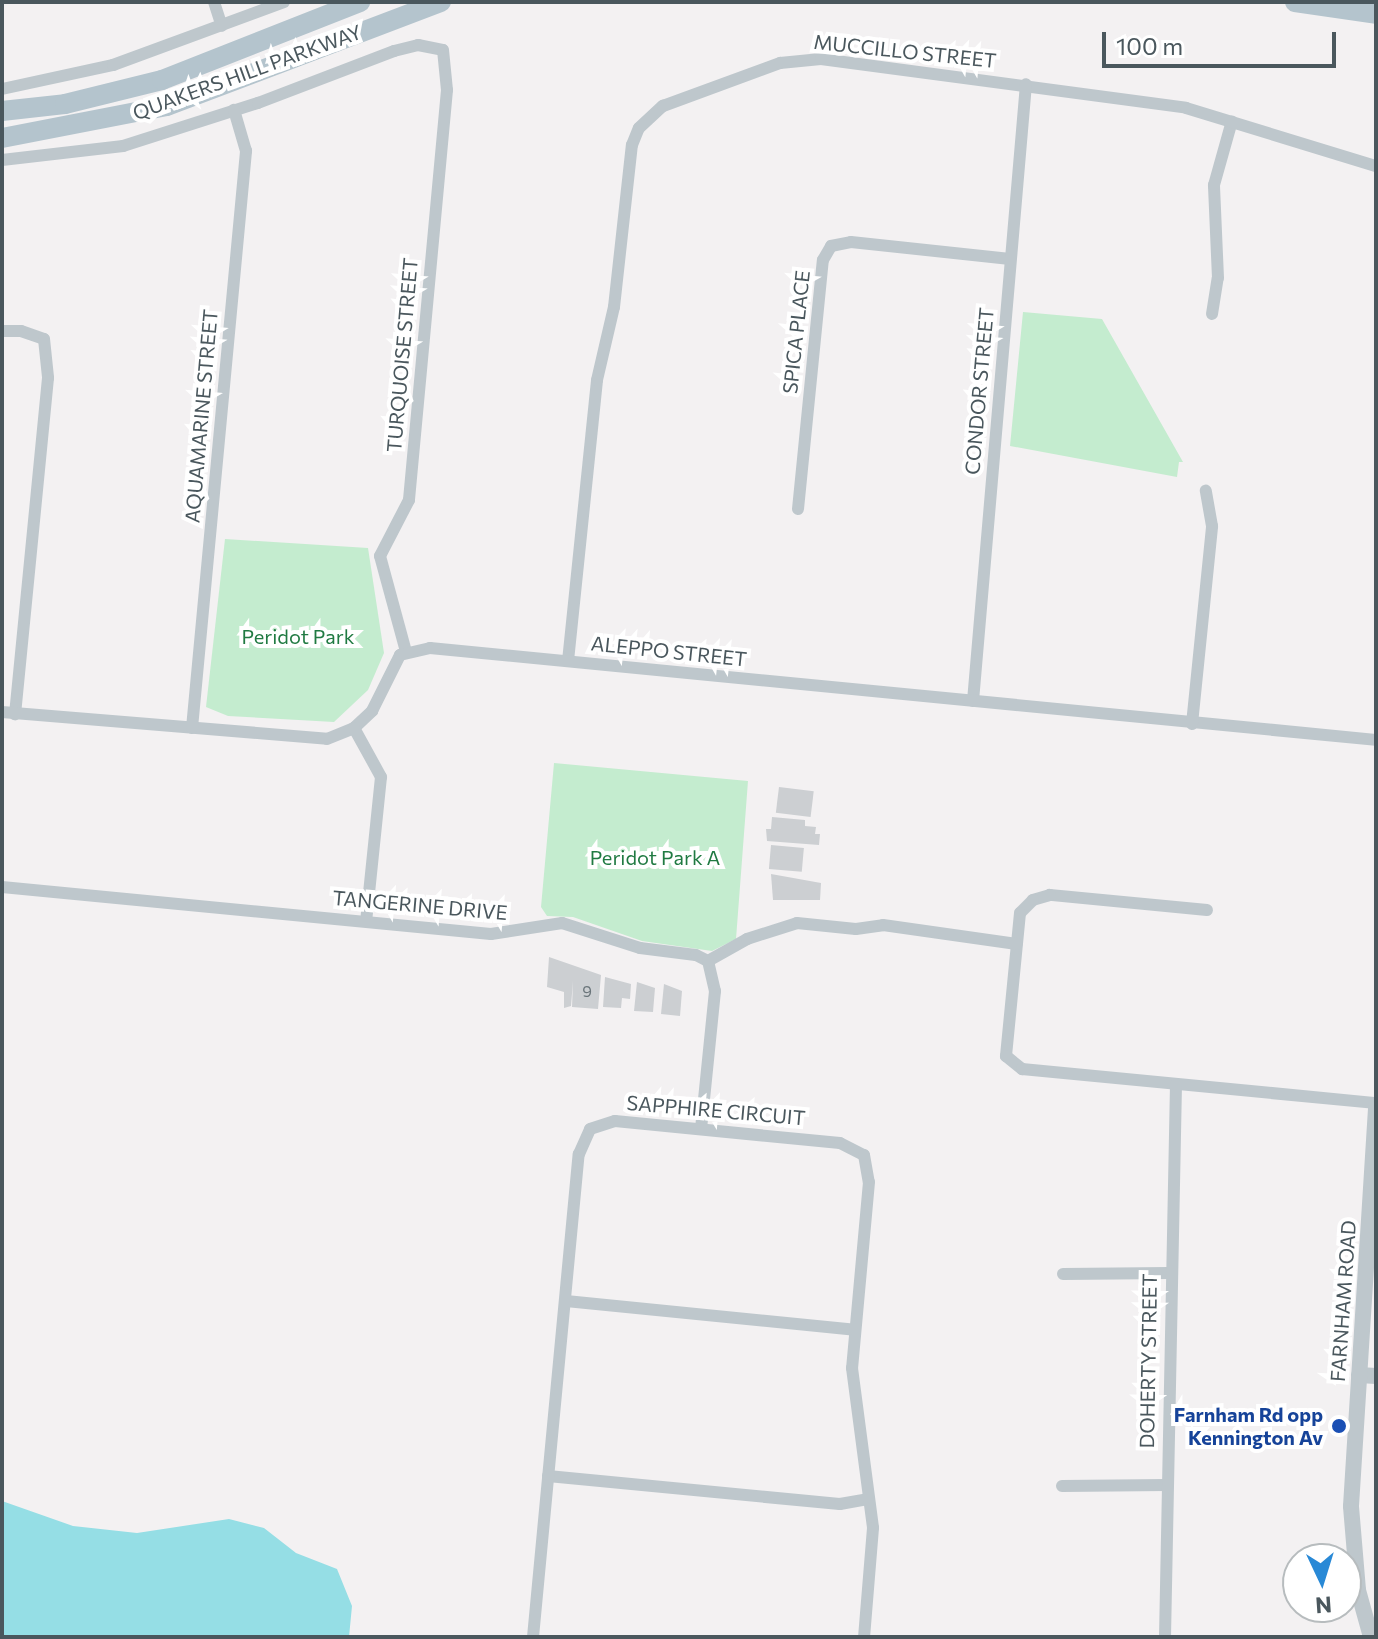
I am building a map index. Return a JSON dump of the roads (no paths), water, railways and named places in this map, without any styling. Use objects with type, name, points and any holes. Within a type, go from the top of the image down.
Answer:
[{"type":"main road","name":"QUAKERS HILL PARKWAY","points":[[2,111],[65,104],[162,80],[360,2]]},
{"type":"main road","name":"QUAKERS HILL PARKWAY","points":[[2,138],[167,106],[441,2]]},
{"type":"main road","points":[[1295,2],[1376,14]]},
{"type":"street","points":[[214,2],[222,26]]},
{"type":"street","points":[[2,89],[113,65],[284,2]]},
{"type":"street","name":"TURQUOISE STREET","points":[[234,110],[394,51],[418,45],[443,50],[447,90],[409,500],[380,556],[406,652]]},
{"type":"street","name":"MUCCILLO STREET","points":[[568,661],[597,380],[614,307],[632,145],[639,128],[663,106],[780,63],[821,59],[1026,84],[1186,108],[1376,166]]},
{"type":"street","name":"CONDOR STREET","points":[[973,701],[1026,84]]},
{"type":"street","points":[[2,160],[123,146],[234,110]]},
{"type":"street","name":"AQUAMARINE STREET","points":[[192,728],[246,151],[234,110]]},
{"type":"street","points":[[1212,314],[1218,278],[1214,185],[1232,121]]},
{"type":"street","name":"SPICA PLACE","points":[[798,509],[823,260],[831,246],[851,242],[1010,259]]},
{"type":"street","points":[[2,331],[44,339],[48,378],[8,713],[310,740],[354,728],[379,701],[395,662],[406,652]]},
{"type":"street","points":[[1192,724],[1212,526],[1206,491]]},
{"type":"street","name":"ALEPPO STREET","points":[[406,652],[430,648],[1376,740]]},
{"type":"street","points":[[354,728],[381,777],[366,921]]},
{"type":"street","name":"TANGERINE DRIVE","points":[[2,887],[508,934],[562,923],[624,943],[679,951],[708,961]]},
{"type":"street","points":[[1207,910],[1050,895],[1033,900],[1020,913],[1006,1056],[1022,1069],[1376,1106]]},
{"type":"street","points":[[701,1128],[715,991],[708,961],[747,939],[797,923],[856,929],[883,925],[1017,944]]},
{"type":"street","name":"DOHERTY STREET","points":[[1165,1637],[1169,1273],[1176,1085]]},
{"type":"street","name":"FARNHAM ROAD","points":[[1371,1637],[1352,1551],[1359,1375],[1376,1106]]},
{"type":"street","name":"SAPPHIRE CIRCUIT","points":[[533,1637],[579,1154],[590,1129],[615,1121],[840,1143],[864,1155],[869,1182],[852,1388],[873,1540],[864,1637]]},
{"type":"street","points":[[1063,1274],[1169,1273]]},
{"type":"street","points":[[566,1301],[855,1330]]},
{"type":"street","points":[[1359,1375],[1376,1376]]},
{"type":"street","points":[[548,1476],[840,1504],[868,1499]]},
{"type":"street","points":[[1062,1486],[1167,1485]]},
{"type":"water","points":[[2,1501],[73,1526],[137,1533],[229,1519],[264,1528],[296,1553],[337,1569],[352,1606],[349,1637],[2,1637]]},
{"type":"place","name":"Farnham Rd opp Kennington Av","points":[[1339,1426]]},
{"type":"park label","name":"Peridot Park","points":[[298,636]]},
{"type":"park label","name":"Peridot Park A","points":[[655,857]]}]
